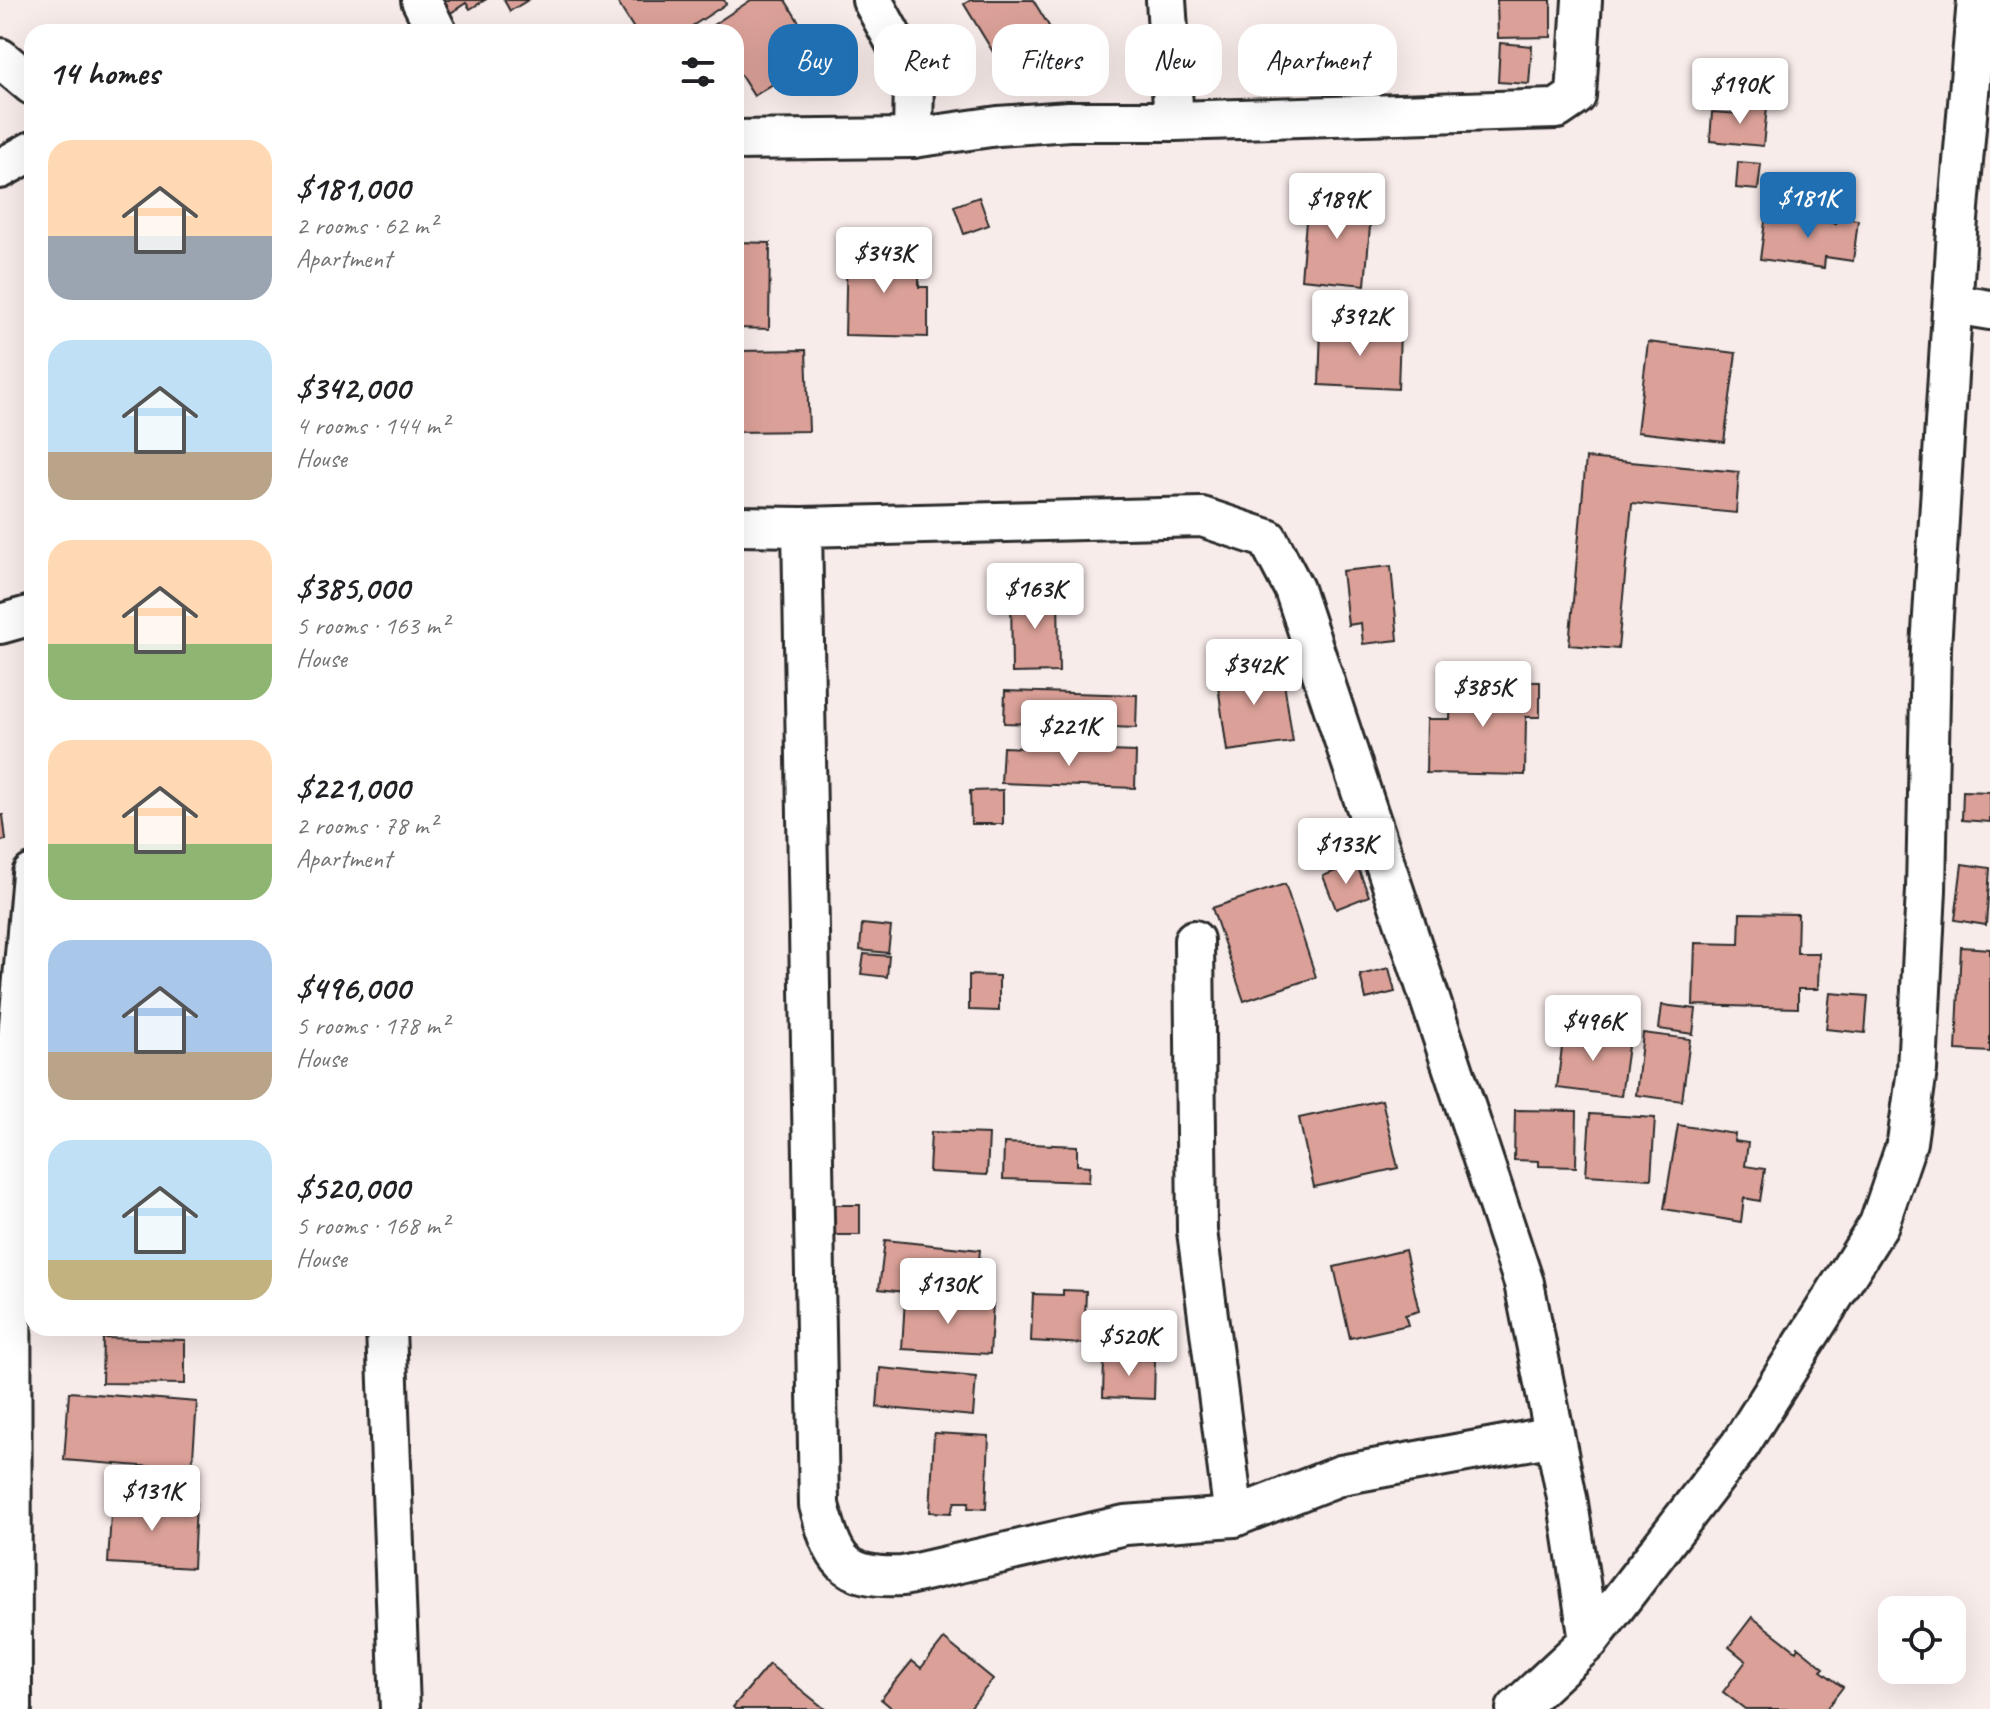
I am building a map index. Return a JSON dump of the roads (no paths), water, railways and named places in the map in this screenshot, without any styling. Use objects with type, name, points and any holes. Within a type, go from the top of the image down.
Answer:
[{"type":"street","points":[[421,0],[433,24]]},
{"type":"street","points":[[872,0],[914,77],[913,138]]},
{"type":"street","points":[[1166,0],[1174,121]]},
{"type":"street","points":[[744,140],[913,138],[998,126],[1055,122],[1557,109],[1576,96],[1582,0]]},
{"type":"street","points":[[1516,1709],[1589,1641],[1740,1445],[1879,1224],[1907,1142],[1917,1070],[1926,890],[1931,648],[1953,304],[1977,0]]},
{"type":"street","points":[[0,58],[24,78]]},
{"type":"street","points":[[0,169],[24,156]]},
{"type":"street","points":[[1953,304],[1990,310]]},
{"type":"street","points":[[744,526],[1202,517],[1268,539],[1294,589],[1524,1283],[1568,1503],[1589,1641]]},
{"type":"street","points":[[802,527],[819,1505],[830,1543],[848,1569],[873,1577],[903,1576],[1125,1525],[1234,1517],[1341,1475],[1554,1436]]},
{"type":"street","points":[[0,624],[24,617]]},
{"type":"street","points":[[1194,940],[1197,1231],[1234,1517]]},
{"type":"street","points":[[12,1709],[5,1121],[24,947]]},
{"type":"street","points":[[386,1336],[400,1709]]}]
